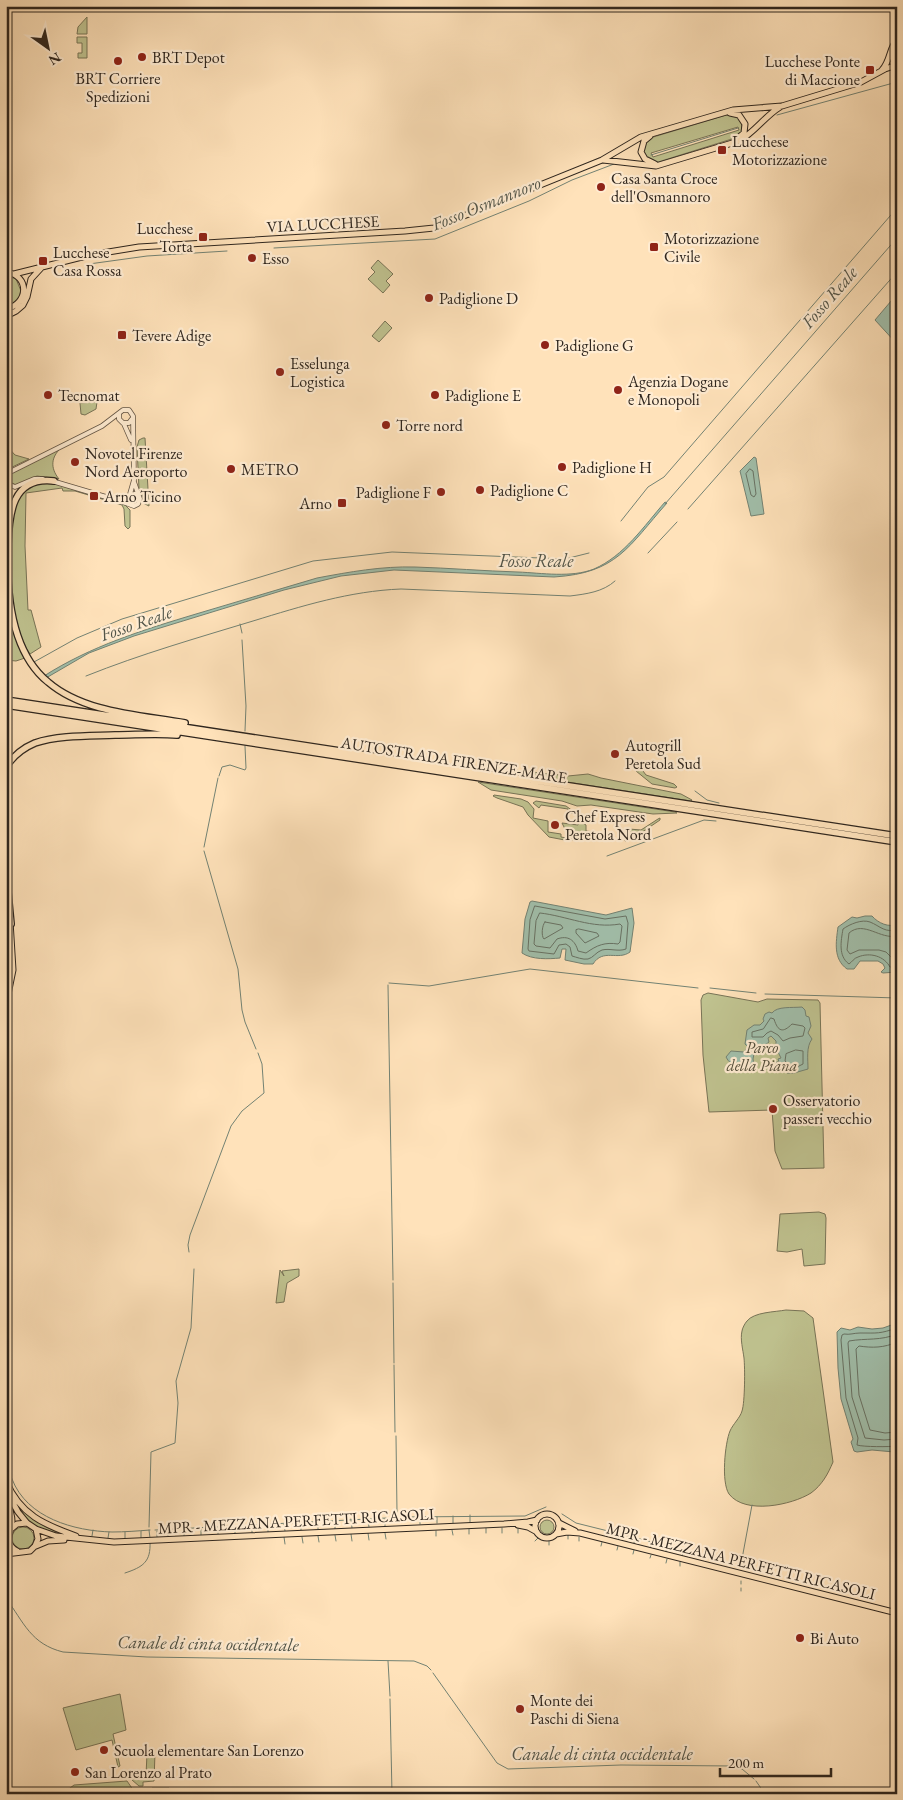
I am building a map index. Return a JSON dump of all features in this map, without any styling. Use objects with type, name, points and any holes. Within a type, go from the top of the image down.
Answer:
[{"type":"highway","points":[[8,526],[12,506],[20,492],[34,483],[54,481]]},
{"type":"highway","points":[[6,495],[8,526],[7,565],[10,602],[16,628],[28,656],[42,677],[56,688],[71,696],[107,709],[250,740]]},
{"type":"highway","name":"AUTOSTRADA FIRENZE-MARE","points":[[7,703],[15,701],[897,842]]},
{"type":"highway","name":"AUTOSTRADA FIRENZE-MARE","points":[[7,703],[897,836]]},
{"type":"highway","points":[[6,767],[21,750],[48,739],[172,734],[250,740]]},
{"type":"highway","points":[[6,872],[11,916],[10,924]]},
{"type":"main road","points":[[897,40],[892,46],[893,58],[897,63]]},
{"type":"main road","points":[[879,72],[886,65],[892,51]]},
{"type":"main road","name":"VIA LUCCHESE","points":[[6,272],[14,274],[90,255],[139,247],[431,228],[602,160],[641,137],[733,110],[782,106],[861,82],[897,63]]},
{"type":"main road","name":"VIA LUCCHESE","points":[[602,160],[649,166],[739,141],[749,135],[772,112],[782,106]]},
{"type":"main road","points":[[722,113],[736,113],[745,124],[742,136],[729,144]]},
{"type":"main road","points":[[659,132],[646,139],[641,150],[643,157],[648,162],[661,164]]},
{"type":"main road","points":[[6,312],[16,312],[23,306],[31,279],[42,267]]},
{"type":"main road","name":"VIA LUCCHESE","points":[[22,282],[35,269]]},
{"type":"main road","points":[[6,312],[17,305],[23,295],[22,282],[14,274]]},
{"type":"main road","points":[[6,903],[10,924],[13,970],[6,1004]]},
{"type":"main road","points":[[6,971],[12,946]]},
{"type":"main road","points":[[6,1481],[20,1504],[35,1518],[50,1527],[83,1539]]},
{"type":"main road","points":[[6,1490],[16,1510],[27,1523],[36,1529],[38,1539],[36,1546],[27,1552],[6,1554]]},
{"type":"main road","points":[[6,1500],[11,1517],[11,1529],[7,1541],[17,1552]]},
{"type":"main road","points":[[548,1514],[555,1518],[558,1523],[559,1530],[556,1534],[553,1537],[546,1538],[540,1536],[535,1526],[537,1520],[548,1514]]},
{"type":"main road","name":"MPR - MEZZANA PERFETTI RICASOLI","points":[[36,1529],[56,1536],[114,1542],[513,1524],[537,1520]]},
{"type":"main road","points":[[11,1529],[17,1524],[27,1523]]},
{"type":"main road","name":"MPR - MEZZANA PERFETTI RICASOLI","points":[[558,1523],[580,1533],[896,1612]]},
{"type":"main road","name":"MPR - MEZZANA PERFETTI RICASOLI","points":[[513,1524],[528,1527],[537,1532]]},
{"type":"main road","name":"MPR - MEZZANA PERFETTI RICASOLI","points":[[556,1534],[580,1533]]},
{"type":"main road","name":"MPR - MEZZANA PERFETTI RICASOLI","points":[[36,1546],[52,1540],[83,1539]]},
{"type":"street","points":[[6,474],[102,426],[124,410],[129,410],[132,414],[134,480],[140,500],[138,504],[133,506],[40,478],[15,487],[10,485],[6,479]]},
{"type":"street","points":[[120,412],[119,418],[128,430],[133,444]]},
{"type":"street","points":[[124,424],[129,423],[132,419]]},
{"type":"street","points":[[128,504],[134,480]]},
{"type":"street","points":[[130,494],[138,496]]},
{"type":"green space","points":[[87,17],[87,34],[77,34],[78,27]]},
{"type":"green space","points":[[77,37],[87,37],[87,58],[78,58],[78,53],[82,53],[82,43],[77,43]]},
{"type":"green space","points":[[730,114],[737,116],[742,123],[741,134],[735,138],[658,162],[648,160],[643,154],[645,142],[650,138]],"holes":[[[738,127],[739,130],[653,157],[651,153]]]},
{"type":"green space","points":[[378,260],[393,274],[386,281],[390,285],[383,293],[368,279],[375,272],[371,268]]},
{"type":"green space","points":[[6,275],[16,279],[21,291],[19,300],[6,308]]},
{"type":"green space","points":[[385,321],[392,328],[379,342],[372,336]]},
{"type":"green space","points":[[97,402],[96,409],[85,415],[81,414],[80,403]]},
{"type":"green space","points":[[145,438],[149,506],[143,503],[143,497],[139,489],[137,447],[139,440]]},
{"type":"green space","points":[[6,445],[15,455],[29,459],[6,470]]},
{"type":"green space","points":[[61,448],[55,455],[53,463],[54,471],[59,479],[37,476],[16,485],[10,482],[9,479],[12,473]]},
{"type":"green space","points":[[49,482],[125,505],[130,510],[130,527],[128,529],[125,526],[122,505],[75,491],[63,491],[62,488],[26,493],[25,546],[28,610],[31,610],[41,647],[30,654],[17,628],[10,585],[12,516],[17,499],[24,491],[34,485]]},
{"type":"green space","points":[[6,595],[11,618],[25,658],[16,661],[6,660]]},
{"type":"green space","points":[[636,766],[640,767],[646,775],[674,784],[677,787],[652,784],[636,771]]},
{"type":"green space","points":[[499,770],[568,776],[588,774],[681,794],[692,800],[501,772]]},
{"type":"green space","points":[[478,782],[677,813],[653,814],[591,805],[577,806],[562,801],[491,790]]},
{"type":"green space","points":[[494,795],[521,799],[528,802],[534,809],[533,818],[548,821],[548,832],[561,834],[561,837],[572,839],[573,836],[576,838],[570,841],[549,837],[523,807],[497,798]]},
{"type":"green space","points":[[536,801],[566,806],[577,814],[568,813],[568,809],[541,805],[539,808],[533,803]]},
{"type":"green space","points":[[660,818],[660,820],[632,839],[625,841],[629,829],[641,830]]},
{"type":"green space","points":[[579,821],[586,825],[586,831],[594,832],[593,837],[573,833],[573,830],[565,829],[562,823],[578,825]]},
{"type":"green space","name":"Parco della Piana","points":[[708,993],[758,1002],[767,999],[818,1000],[820,1003],[824,1168],[782,1169],[775,1151],[772,1110],[709,1112],[703,1055],[701,1000],[703,995]]},
{"type":"green space","points":[[819,1212],[825,1214],[826,1218],[825,1264],[804,1266],[802,1249],[787,1252],[777,1251],[780,1214]]},
{"type":"green space","points":[[299,1269],[299,1276],[287,1283],[284,1302],[276,1303],[280,1270],[284,1276],[282,1271]]},
{"type":"green space","points":[[786,1310],[804,1311],[813,1318],[833,1462],[827,1475],[811,1493],[781,1504],[757,1506],[736,1500],[729,1494],[724,1472],[728,1437],[743,1407],[745,1369],[741,1334],[750,1318],[765,1313]]},
{"type":"green space","points":[[10,1491],[41,1524],[60,1534],[41,1529],[28,1520],[18,1508]]},
{"type":"green space","points":[[544,1520],[550,1520],[554,1527],[550,1534],[544,1534],[540,1530],[540,1524]]},
{"type":"green space","points":[[23,1527],[31,1530],[34,1538],[31,1546],[23,1549],[15,1546],[12,1538],[15,1530]]},
{"type":"green space","points":[[120,1694],[126,1730],[113,1734],[120,1766],[118,1767],[112,1740],[76,1750],[63,1708]]},
{"type":"green space","points":[[155,1753],[154,1781],[143,1782],[143,1786],[139,1786],[132,1780],[132,1775],[146,1775],[147,1754]]},
{"type":"green space","points":[[127,1781],[136,1794],[62,1794],[74,1785]]},
{"type":"green space","points":[[152,1788],[169,1788],[169,1794],[151,1794]]},
{"type":"water","points":[[897,294],[897,344],[875,320]]},
{"type":"water","points":[[754,457],[756,458],[764,514],[751,516],[740,471]]},
{"type":"water","points":[[665,502],[667,503],[620,555],[593,570],[587,571],[605,563],[624,548]]},
{"type":"water","points":[[390,567],[556,574],[583,572],[554,577],[394,570],[341,576],[284,590],[134,636],[89,653],[46,678],[44,676],[99,647],[137,633],[317,578]]},
{"type":"water","points":[[530,902],[606,915],[632,908],[634,923],[630,952],[601,957],[593,964],[565,960],[566,949],[562,949],[560,958],[551,959],[531,957],[522,953],[525,919]]},
{"type":"water","points":[[872,916],[880,923],[887,925],[897,924],[897,972],[881,972],[885,968],[878,961],[860,961],[854,969],[847,969],[839,960],[836,950],[838,927],[852,917]]},
{"type":"water","points":[[802,1007],[805,1010],[806,1016],[809,1017],[811,1026],[808,1033],[812,1039],[808,1049],[808,1069],[787,1073],[783,1066],[776,1062],[779,1062],[778,1059],[781,1058],[776,1048],[776,1041],[771,1036],[768,1038],[769,1042],[754,1054],[755,1071],[738,1068],[728,1060],[726,1057],[731,1051],[744,1052],[748,1047],[745,1044],[747,1030],[754,1025],[760,1025],[764,1021],[765,1014],[772,1013],[781,1008]]},
{"type":"water","points":[[897,1323],[897,1449],[894,1452],[872,1450],[857,1452],[854,1451],[851,1442],[853,1439],[841,1399],[837,1332],[841,1328],[850,1330],[858,1327],[872,1329],[883,1328]]},
{"type":"waterway","name":"Fosso Osmannoro","points":[[777,115],[897,82]]},
{"type":"waterway","name":"Fosso Osmannoro","points":[[651,155],[738,128]]},
{"type":"waterway","name":"Fosso Osmannoro","points":[[274,248],[435,239],[614,164]]},
{"type":"waterway","points":[[621,521],[648,487],[664,477],[897,208]]},
{"type":"waterway","name":"Fosso Reale","points":[[665,504],[897,238]]},
{"type":"waterway","name":"Fosso Osmannoro","points":[[89,264],[147,256],[227,251]]},
{"type":"waterway","points":[[688,509],[897,272]]},
{"type":"waterway","points":[[648,553],[677,522]]},
{"type":"waterway","points":[[34,662],[77,638],[122,619],[313,561],[392,552],[565,559],[589,553]]},
{"type":"waterway","points":[[86,676],[190,640],[290,610],[345,596],[401,589],[570,596],[600,590],[615,581]]},
{"type":"waterway","points":[[240,624],[242,633]]},
{"type":"waterway","points":[[242,640],[246,706],[245,731]]},
{"type":"waterway","points":[[219,776],[222,767],[230,765],[245,770],[245,746]]},
{"type":"waterway","points":[[204,847],[218,778]]},
{"type":"waterway","points":[[695,791],[707,800],[719,803]]},
{"type":"waterway","points":[[607,856],[704,820],[716,821]]},
{"type":"waterway","points":[[204,851],[238,969],[245,1022],[256,1049]]},
{"type":"waterway","points":[[389,983],[429,986],[530,969],[698,988]]},
{"type":"waterway","points":[[388,985],[393,1280]]},
{"type":"waterway","points":[[710,988],[756,993]]},
{"type":"waterway","points":[[765,994],[897,998]]},
{"type":"waterway","points":[[189,1252],[190,1235],[231,1126],[242,1111],[264,1093],[262,1064],[258,1053]]},
{"type":"waterway","points":[[149,1527],[151,1452],[175,1443],[178,1403],[176,1381],[191,1328],[194,1269]]},
{"type":"waterway","points":[[393,1283],[394,1363]]},
{"type":"waterway","points":[[394,1365],[395,1432]]},
{"type":"waterway","points":[[396,1436],[397,1512]]},
{"type":"waterway","points":[[7,1441],[8,1465],[12,1479],[19,1492],[40,1513],[53,1520],[82,1529],[112,1532],[150,1530]]},
{"type":"waterway","points":[[742,1559],[752,1505]]},
{"type":"waterway","points":[[405,1517],[525,1516],[546,1507]]},
{"type":"waterway","points":[[562,1514],[576,1523],[684,1550],[682,1556]]},
{"type":"waterway","points":[[470,1515],[470,1522]]},
{"type":"waterway","points":[[453,1516],[453,1523]]},
{"type":"waterway","points":[[420,1517],[420,1524]]},
{"type":"waterway","points":[[437,1517],[437,1523]]},
{"type":"waterway","points":[[155,1530],[387,1518]]},
{"type":"waterway","points":[[351,1519],[352,1528]]},
{"type":"waterway","points":[[385,1519],[385,1526]]},
{"type":"waterway","points":[[335,1520],[335,1529]]},
{"type":"waterway","points":[[368,1520],[369,1527]]},
{"type":"waterway","points":[[318,1523],[318,1529]]},
{"type":"waterway","points":[[284,1524],[285,1531]]},
{"type":"waterway","points":[[301,1524],[301,1530]]},
{"type":"waterway","points":[[268,1525],[268,1532]]},
{"type":"waterway","points":[[252,1526],[252,1533]]},
{"type":"waterway","points":[[218,1527],[218,1534]]},
{"type":"waterway","points":[[235,1527],[235,1533]]},
{"type":"waterway","points":[[201,1528],[201,1535]]},
{"type":"waterway","points":[[486,1528],[486,1533]]},
{"type":"waterway","points":[[502,1528],[502,1533]]},
{"type":"waterway","points":[[518,1528],[518,1533]]},
{"type":"waterway","points":[[184,1529],[184,1536]]},
{"type":"waterway","points":[[469,1529],[469,1534]]},
{"type":"waterway","points":[[92,1536],[93,1530]]},
{"type":"waterway","points":[[149,1530],[150,1538]]},
{"type":"waterway","points":[[167,1530],[168,1536]]},
{"type":"waterway","points":[[452,1530],[453,1535]]},
{"type":"waterway","points":[[141,1531],[141,1538]]},
{"type":"waterway","points":[[157,1531],[157,1537]]},
{"type":"waterway","points":[[436,1531],[436,1536]]},
{"type":"waterway","points":[[108,1538],[109,1532]]},
{"type":"waterway","points":[[125,1532],[125,1538]]},
{"type":"waterway","points":[[368,1533],[369,1540]]},
{"type":"waterway","points":[[385,1533],[386,1539]]},
{"type":"waterway","points":[[351,1534],[352,1541]]},
{"type":"waterway","points":[[618,1540],[619,1534]]},
{"type":"waterway","points":[[335,1535],[336,1541]]},
{"type":"waterway","points":[[318,1536],[319,1542]]},
{"type":"waterway","points":[[284,1537],[285,1544]]},
{"type":"waterway","points":[[302,1537],[303,1543]]},
{"type":"waterway","points":[[634,1543],[635,1537]]},
{"type":"waterway","points":[[535,1541],[538,1538]]},
{"type":"waterway","points":[[650,1548],[652,1541]]},
{"type":"waterway","points":[[125,1573],[145,1563],[149,1554],[150,1542]]},
{"type":"waterway","points":[[601,1546],[602,1542]]},
{"type":"waterway","points":[[666,1551],[668,1545]]},
{"type":"waterway","points":[[617,1550],[618,1546]]},
{"type":"waterway","points":[[633,1554],[634,1550]]},
{"type":"waterway","points":[[666,1563],[667,1559]]},
{"type":"waterway","points":[[742,1562],[742,1568]]},
{"type":"waterway","name":"Canale di cinta occidentale","points":[[6,1598],[36,1638],[43,1644],[63,1652],[147,1657],[414,1661],[427,1666],[431,1670]]},
{"type":"waterway","points":[[388,1661],[390,1696]]},
{"type":"waterway","name":"Canale di cinta occidentale","points":[[433,1673],[497,1763],[508,1769],[621,1765],[733,1766],[742,1769],[754,1779]]},
{"type":"waterway","points":[[390,1699],[392,1794]]},
{"type":"waterway","name":"Canale di cinta occidentale","points":[[756,1781],[765,1794]]},
{"type":"place","name":"BRT Depot","points":[[142,57]]},
{"type":"place","name":"BRT Corriere Spedizioni","points":[[118,61]]},
{"type":"place","name":"Lucchese Ponte di Maccione","points":[[870,70]]},
{"type":"place","name":"Lucchese Motorizzazione","points":[[722,150]]},
{"type":"place","name":"Casa Santa Croce dell'Osmannoro","points":[[601,187]]},
{"type":"place","name":"Lucchese Torta","points":[[203,237]]},
{"type":"place","name":"Motorizzazione Civile","points":[[654,247]]},
{"type":"place","name":"Esso","points":[[252,258]]},
{"type":"place","name":"Lucchese Casa Rossa","points":[[43,261]]},
{"type":"place","name":"Padiglione D","points":[[429,298]]},
{"type":"place","name":"Tevere Adige","points":[[122,335]]},
{"type":"place","name":"Padiglione G","points":[[545,345]]},
{"type":"place","name":"Esselunga Logistica","points":[[280,372]]},
{"type":"place","name":"Agenzia Dogane e Monopoli","points":[[618,390]]},
{"type":"place","name":"Tecnomat","points":[[48,395]]},
{"type":"place","name":"Padiglione E","points":[[435,395]]},
{"type":"place","name":"Torre nord","points":[[386,425]]},
{"type":"place","name":"Novotel Firenze Nord Aeroporto","points":[[75,462]]},
{"type":"place","name":"Padiglione H","points":[[562,467]]},
{"type":"place","name":"METRO","points":[[231,469]]},
{"type":"place","name":"Padiglione C","points":[[480,490]]},
{"type":"place","name":"Padiglione F","points":[[441,492]]},
{"type":"place","name":"Arno Ticino","points":[[94,496]]},
{"type":"place","name":"Arno","points":[[342,503]]},
{"type":"place","name":"Autogrill Peretola Sud","points":[[615,754]]},
{"type":"place","name":"Chef Express Peretola Nord","points":[[555,825]]},
{"type":"place","name":"Osservatorio passeri vecchio","points":[[773,1109]]},
{"type":"place","name":"Bi Auto","points":[[800,1638]]},
{"type":"place","name":"Monte dei Paschi di Siena","points":[[520,1709]]},
{"type":"place","name":"Scuola elementare San Lorenzo","points":[[104,1750]]},
{"type":"place","name":"San Lorenzo al Prato","points":[[75,1772]]}]
